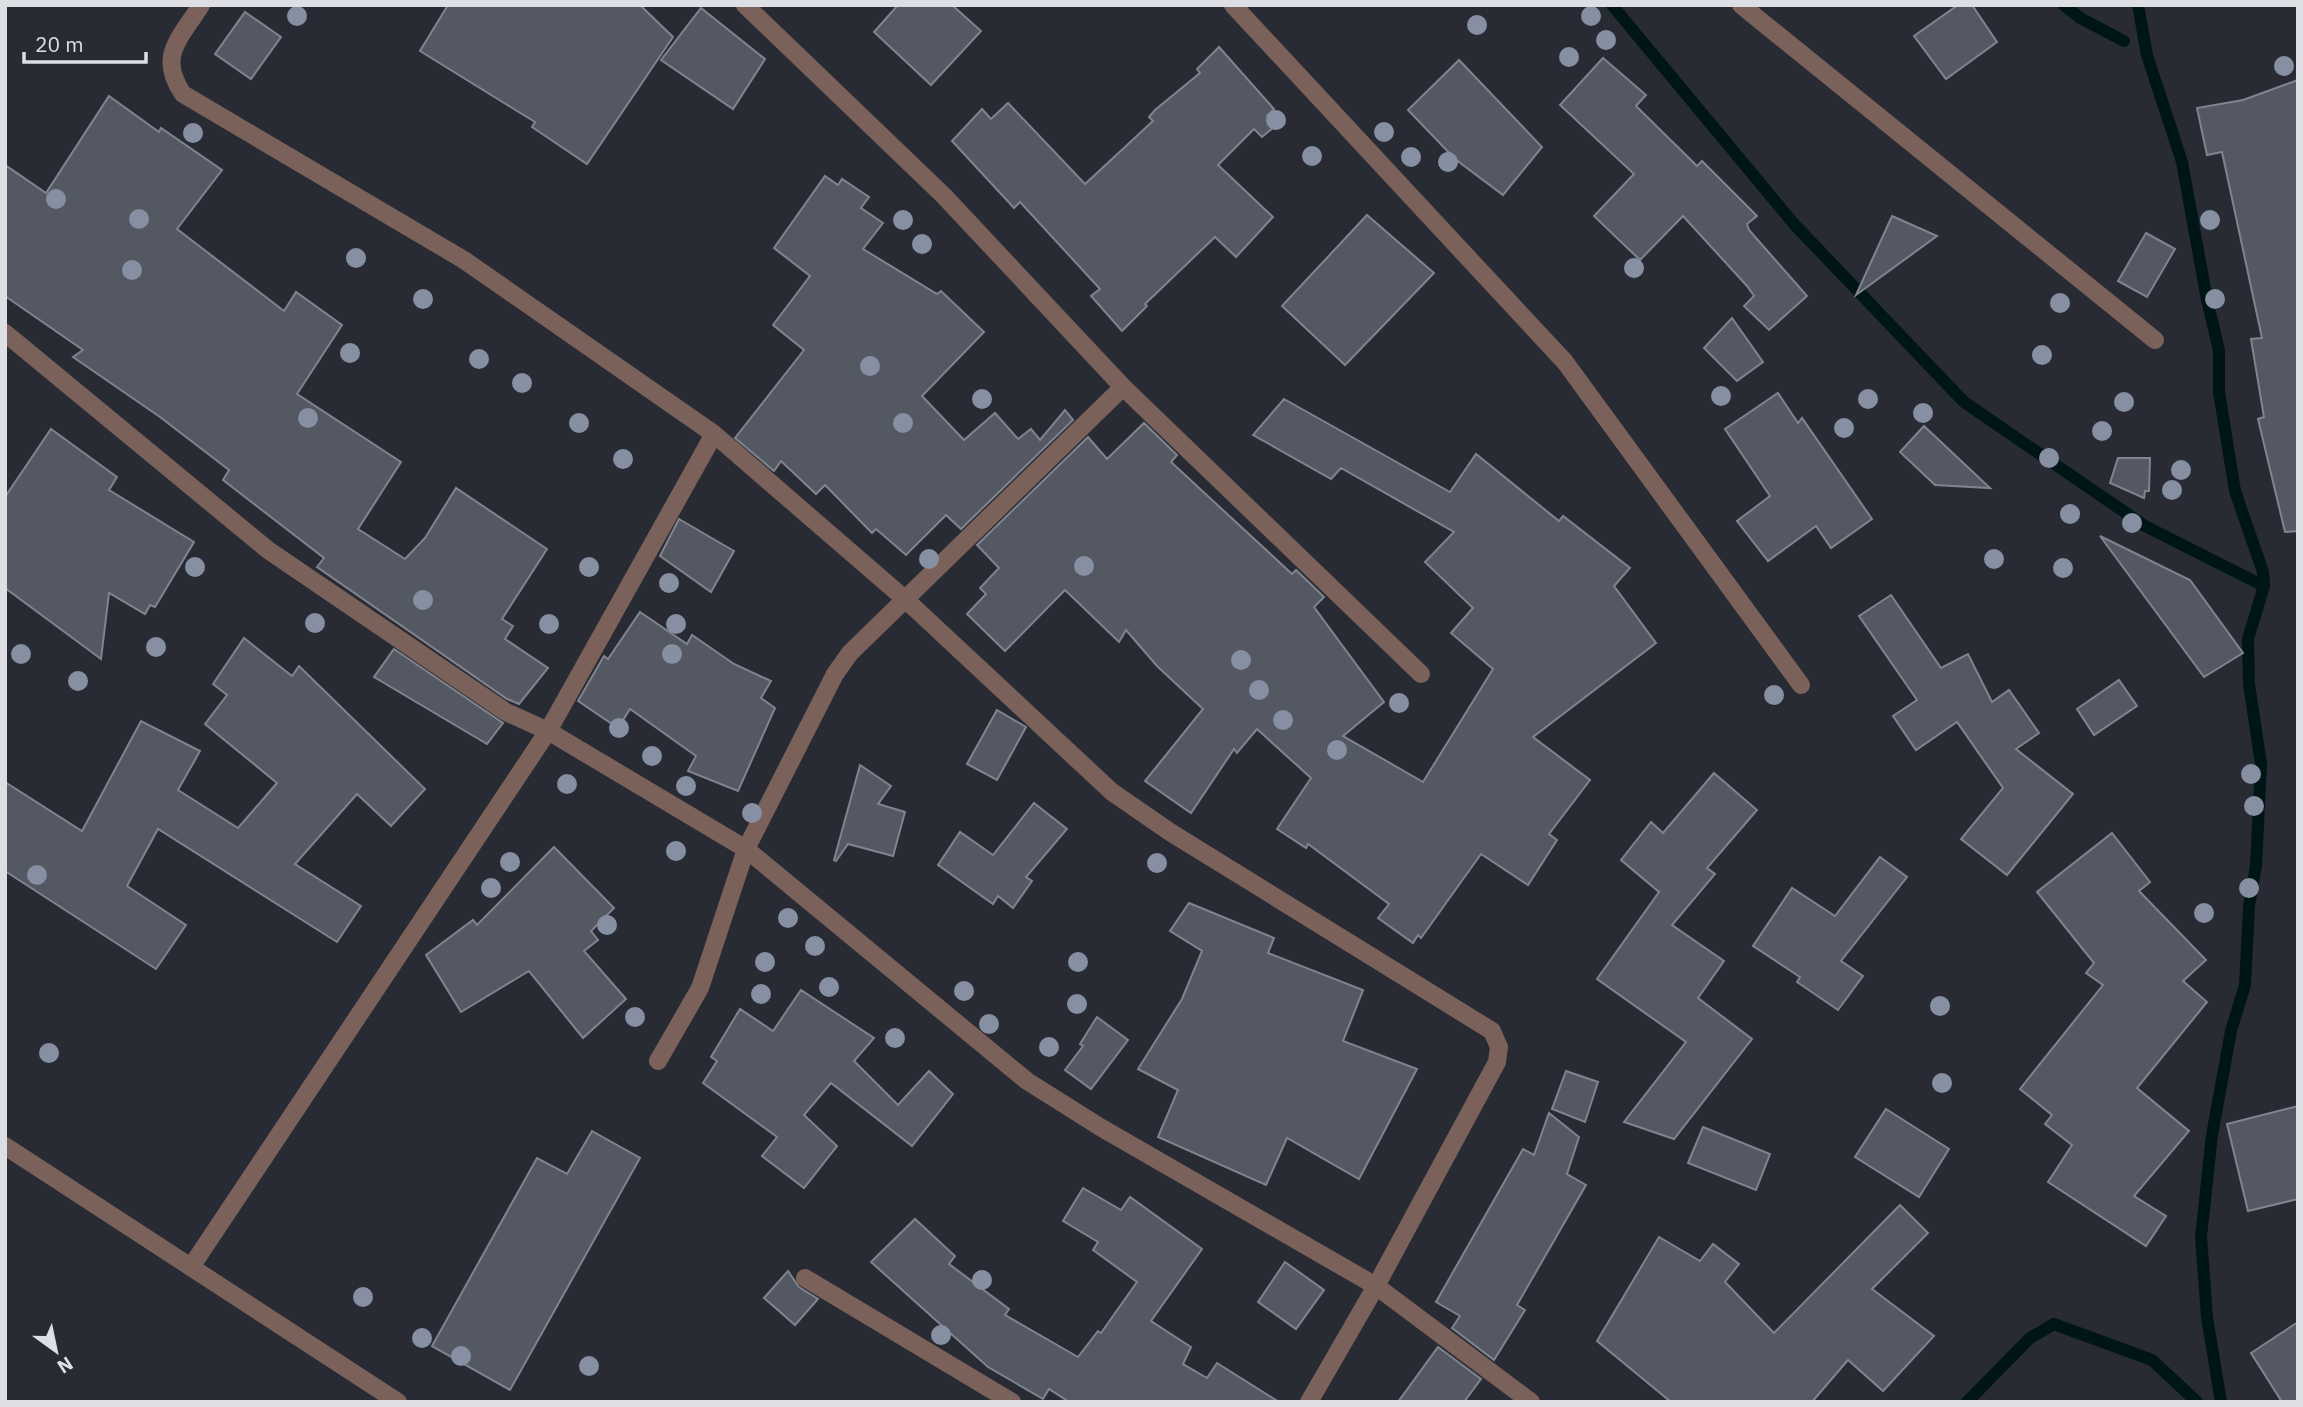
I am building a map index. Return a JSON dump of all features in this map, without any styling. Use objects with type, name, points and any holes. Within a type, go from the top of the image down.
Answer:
[{"type":"street","points":[[201,5],[169,54],[171,76],[183,94],[464,260],[714,434],[906,600],[1112,792],[1140,813],[1492,1031],[1499,1047],[1497,1062],[1376,1286],[1309,1402]]},
{"type":"street","points":[[744,5],[944,196],[1124,387],[1421,674]]},
{"type":"street","points":[[1233,5],[1565,362],[1801,685]]},
{"type":"street","points":[[1741,5],[2155,340]]},
{"type":"street","points":[[5,333],[268,550],[506,712],[548,730],[747,849],[1027,1081],[1100,1127],[1376,1286],[1531,1402]]},
{"type":"street","points":[[658,1061],[700,988],[747,849],[835,674],[866,636],[1124,387]]},
{"type":"street","points":[[191,1267],[548,730],[714,434]]},
{"type":"street","points":[[5,1146],[398,1402]]},
{"type":"street","points":[[805,1278],[1012,1402]]},
{"type":"building","points":[[448,5],[640,5],[673,37],[587,164],[532,127],[535,122],[420,51]]},
{"type":"building","points":[[898,5],[952,5],[981,31],[931,85],[874,32]]},
{"type":"building","points":[[1958,5],[1972,5],[1997,42],[1946,79],[1914,36]]},
{"type":"building","points":[[701,8],[765,59],[733,109],[661,60]]},
{"type":"building","points":[[245,12],[281,37],[251,79],[215,54]]},
{"type":"building","points":[[1219,47],[1274,109],[1267,116],[1274,127],[1262,137],[1254,129],[1218,165],[1273,217],[1236,257],[1215,237],[1145,304],[1147,306],[1122,331],[1091,296],[1100,289],[1020,202],[1014,208],[952,141],[982,109],[991,119],[1008,103],[1085,184],[1153,121],[1149,117],[1155,110],[1200,73],[1197,69]]},
{"type":"building","points":[[1603,58],[1646,95],[1636,106],[1697,166],[1702,161],[1757,216],[1747,224],[1749,230],[1807,296],[1769,330],[1744,306],[1754,296],[1747,286],[1683,216],[1640,260],[1594,216],[1634,174],[1560,105]]},
{"type":"building","points":[[1459,60],[1542,147],[1503,195],[1455,159],[1408,110]]},
{"type":"building","points":[[2298,80],[2298,531],[2285,532],[2258,419],[2264,417],[2251,339],[2262,338],[2222,152],[2207,155],[2197,108],[2243,100]]},
{"type":"building","points":[[109,96],[159,132],[161,128],[222,170],[177,229],[284,311],[296,292],[342,325],[297,394],[401,462],[358,529],[405,559],[425,538],[456,488],[547,549],[502,619],[513,626],[505,639],[548,668],[519,704],[507,699],[317,567],[324,558],[223,480],[229,470],[160,417],[73,357],[83,350],[5,296],[5,165],[46,193]]},
{"type":"building","points":[[825,176],[838,185],[842,179],[869,197],[861,208],[883,223],[863,249],[937,294],[941,291],[984,332],[922,396],[964,440],[995,413],[1018,439],[1031,429],[1040,440],[1065,410],[1073,420],[961,529],[946,515],[906,555],[876,529],[872,533],[825,485],[816,494],[781,461],[774,471],[735,438],[804,350],[773,325],[810,276],[774,248]]},
{"type":"building","points":[[1367,215],[1434,273],[1345,365],[1282,306]]},
{"type":"building","points":[[1892,216],[1937,236],[1856,295]]},
{"type":"building","points":[[2146,233],[2175,249],[2147,297],[2118,281]]},
{"type":"building","points":[[1732,318],[1763,362],[1737,381],[1704,348]]},
{"type":"building","points":[[1778,393],[1798,423],[1802,418],[1872,519],[1831,548],[1816,526],[1768,561],[1737,521],[1770,496],[1725,429]]},
{"type":"building","points":[[1284,399],[1450,492],[1476,454],[1559,521],[1563,516],[1630,568],[1614,586],[1656,643],[1533,737],[1590,780],[1549,834],[1557,840],[1528,885],[1481,854],[1421,938],[1418,935],[1413,943],[1378,918],[1389,904],[1308,844],[1306,848],[1277,829],[1311,778],[1257,729],[1237,753],[1234,749],[1191,813],[1145,781],[1203,709],[1157,666],[1126,630],[1119,642],[1065,590],[1005,651],[967,614],[986,594],[980,588],[999,568],[977,545],[1088,437],[1107,459],[1144,423],[1177,455],[1171,462],[1292,574],[1296,570],[1324,597],[1314,607],[1384,702],[1343,736],[1423,782],[1493,669],[1451,633],[1473,608],[1425,562],[1454,532],[1341,468],[1331,479],[1253,435]]},
{"type":"building","points":[[1924,426],[1990,488],[1935,485],[1900,452]]},
{"type":"building","points":[[51,429],[117,477],[109,490],[194,542],[155,607],[150,605],[145,614],[109,593],[101,659],[5,588],[5,497]]},
{"type":"building","points":[[2118,458],[2150,458],[2149,491],[2145,491],[2144,498],[2110,483]]},
{"type":"building","points":[[679,519],[734,551],[711,592],[660,556]]},
{"type":"building","points":[[2100,536],[2190,580],[2243,653],[2204,677]]},
{"type":"building","points":[[1891,595],[1941,668],[1968,654],[1992,702],[2009,690],[2039,733],[2016,749],[2073,794],[2007,875],[1961,839],[2003,788],[1957,722],[1916,750],[1893,716],[1917,700],[1859,616]]},
{"type":"building","points":[[640,612],[687,644],[692,635],[734,664],[771,681],[761,698],[775,708],[738,791],[688,771],[696,756],[630,709],[618,728],[578,701],[604,656],[608,659]]},
{"type":"building","points":[[244,638],[292,676],[299,666],[425,789],[391,826],[357,794],[295,864],[361,906],[337,942],[158,829],[127,886],[186,925],[156,969],[5,871],[5,782],[82,831],[141,721],[200,751],[178,790],[238,828],[277,783],[205,724],[227,695],[213,684]]},
{"type":"building","points":[[394,649],[503,723],[487,744],[374,677]]},
{"type":"building","points":[[2119,680],[2137,706],[2094,735],[2077,709]]},
{"type":"building","points":[[997,710],[1026,727],[997,780],[967,764]]},
{"type":"building","points":[[860,765],[891,786],[878,804],[905,812],[893,856],[848,844],[836,861],[834,860]]},
{"type":"building","points":[[1714,773],[1757,810],[1707,868],[1715,874],[1672,925],[1724,961],[1698,998],[1752,1039],[1674,1139],[1624,1122],[1686,1042],[1597,979],[1659,892],[1621,860],[1651,822],[1663,833]]},
{"type":"building","points":[[1034,803],[1067,829],[1026,877],[1032,881],[1013,908],[998,896],[993,904],[938,865],[960,832],[993,855]]},
{"type":"building","points":[[2112,833],[2150,882],[2139,891],[2206,960],[2183,981],[2207,1002],[2137,1088],[2189,1131],[2134,1196],[2166,1216],[2146,1246],[2048,1182],[2072,1145],[2045,1124],[2052,1115],[2020,1089],[2103,985],[2086,973],[2094,963],[2037,892]]},
{"type":"building","points":[[554,847],[614,908],[591,931],[598,940],[584,951],[626,999],[583,1038],[529,971],[461,1012],[426,955],[473,920],[477,925]]},
{"type":"building","points":[[1880,857],[1907,877],[1841,961],[1863,976],[1838,1010],[1797,982],[1800,977],[1753,946],[1792,888],[1835,916]]},
{"type":"building","points":[[1189,903],[1274,938],[1268,953],[1363,990],[1343,1041],[1417,1069],[1359,1179],[1287,1138],[1266,1185],[1158,1137],[1178,1090],[1138,1069],[1182,999],[1202,951],[1170,931]]},
{"type":"building","points":[[801,990],[874,1038],[854,1061],[898,1105],[929,1071],[953,1094],[912,1146],[831,1083],[804,1115],[837,1146],[804,1188],[762,1156],[777,1137],[703,1083],[717,1061],[711,1057],[740,1009],[773,1031]]},
{"type":"building","points":[[1097,1017],[1128,1040],[1091,1089],[1065,1070],[1083,1046],[1080,1044]]},
{"type":"building","points":[[1566,1071],[1598,1082],[1585,1122],[1552,1109]]},
{"type":"building","points":[[2298,1106],[2298,1199],[2248,1211],[2227,1124]]},
{"type":"building","points":[[1886,1109],[1949,1149],[1919,1197],[1855,1157]]},
{"type":"building","points":[[1549,1113],[1579,1137],[1567,1174],[1586,1185],[1517,1305],[1525,1310],[1494,1360],[1452,1328],[1460,1316],[1436,1302],[1523,1149],[1534,1155]]},
{"type":"building","points":[[1703,1127],[1770,1154],[1756,1190],[1688,1163]]},
{"type":"building","points":[[592,1131],[640,1158],[510,1390],[432,1346],[537,1158],[567,1174]]},
{"type":"building","points":[[1083,1188],[1121,1210],[1130,1197],[1202,1249],[1151,1321],[1191,1347],[1183,1364],[1207,1378],[1217,1363],[1279,1402],[1069,1402],[1049,1389],[1043,1399],[988,1367],[871,1262],[915,1219],[955,1256],[949,1264],[1009,1309],[1005,1315],[1078,1357],[1098,1331],[1101,1333],[1137,1282],[1093,1250],[1098,1242],[1063,1221]]},
{"type":"building","points":[[1900,1205],[1928,1233],[1872,1289],[1934,1336],[1883,1391],[1848,1360],[1812,1402],[1671,1402],[1597,1341],[1659,1237],[1700,1261],[1713,1244],[1739,1264],[1725,1282],[1774,1333]]},
{"type":"building","points":[[1285,1262],[1324,1290],[1296,1329],[1258,1302]]},
{"type":"building","points":[[788,1271],[799,1287],[818,1299],[795,1325],[764,1298]]},
{"type":"building","points":[[2298,1322],[2298,1402],[2282,1402],[2251,1353]]},
{"type":"building","points":[[1438,1347],[1481,1379],[1464,1402],[1398,1402]]},
{"type":"waterway","points":[[1612,5],[1794,224],[1964,402],[2145,526],[2264,586]]},
{"type":"waterway","points":[[2064,5],[2080,18],[2124,41]]},
{"type":"waterway","points":[[2138,5],[2147,55],[2182,162],[2207,300],[2219,350],[2219,392],[2235,491],[2263,572],[2264,586],[2248,639],[2249,684],[2261,764],[2256,866],[2249,906],[2245,985],[2231,1031],[2212,1135],[2201,1237],[2207,1317],[2221,1402]]},
{"type":"waterway","points":[[1967,1402],[2030,1338],[2054,1324],[2152,1360],[2197,1402]]}]
